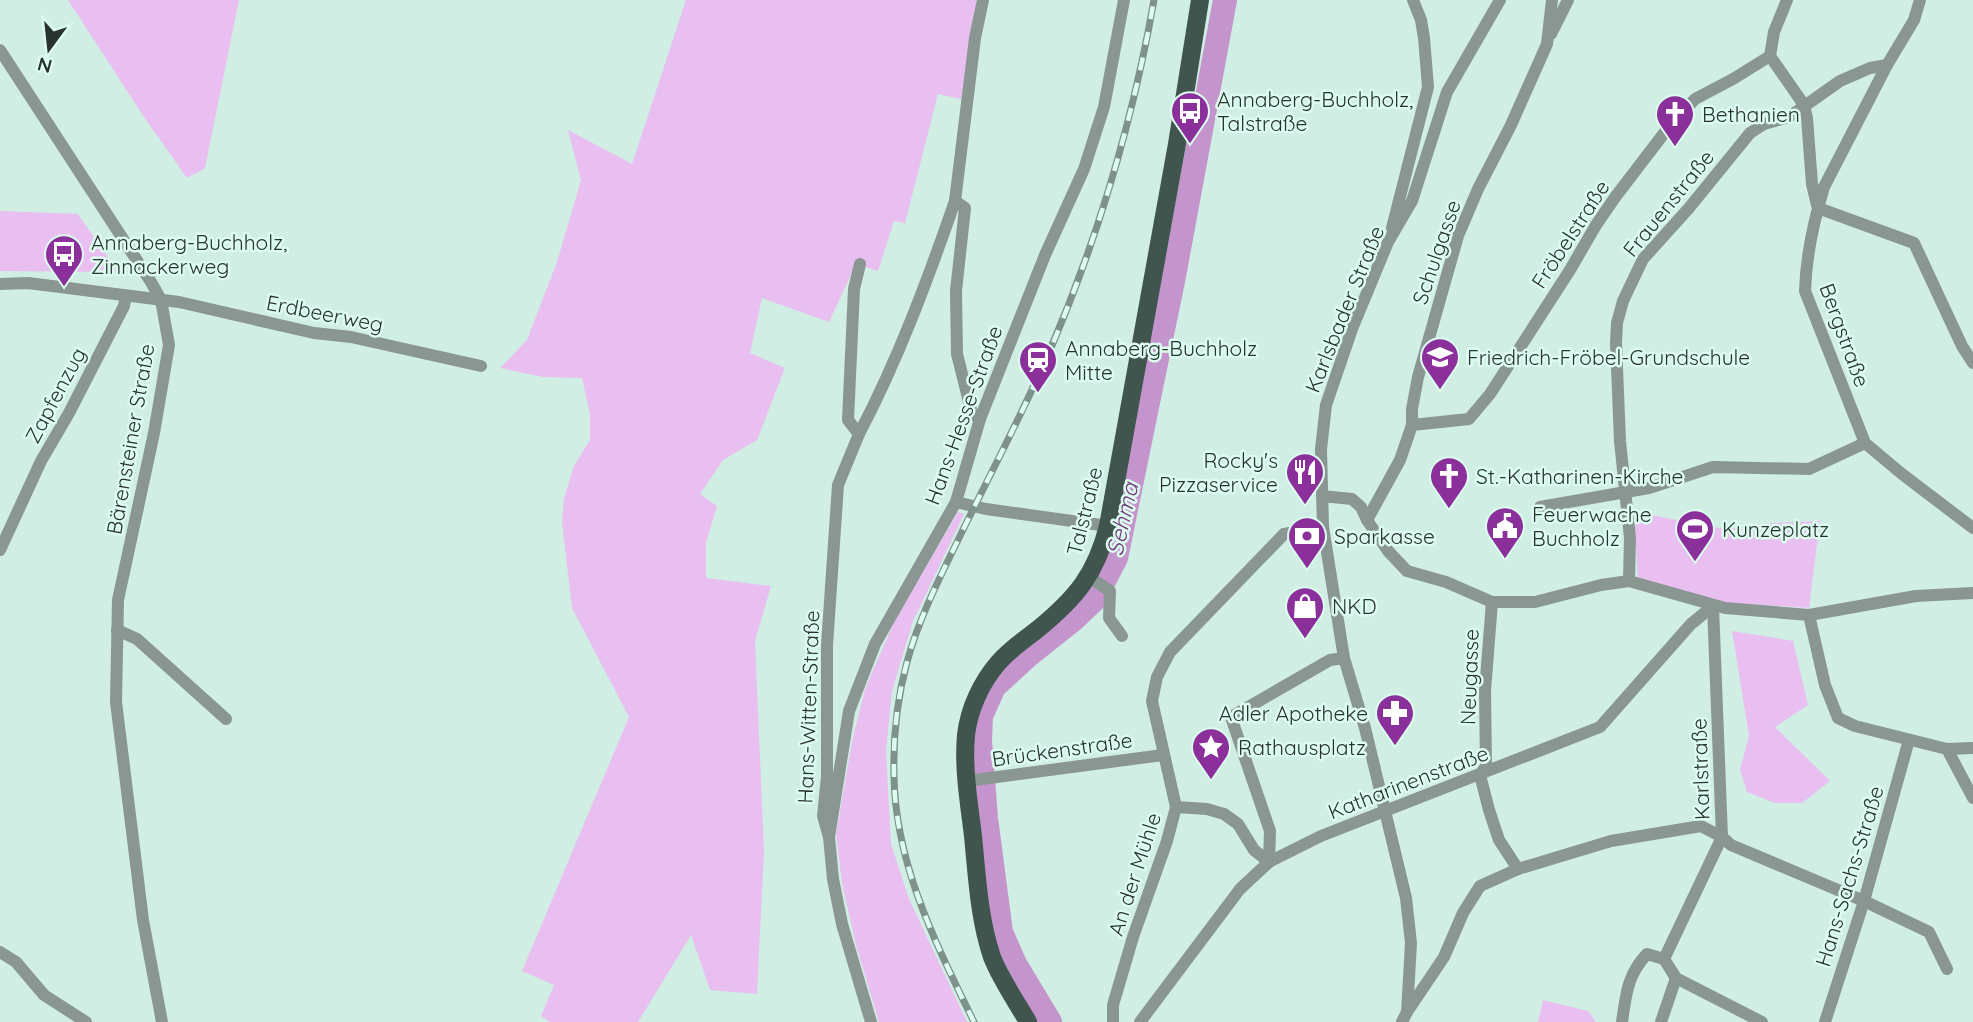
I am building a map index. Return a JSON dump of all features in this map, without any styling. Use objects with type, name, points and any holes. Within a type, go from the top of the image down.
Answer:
[{"type":"main road","name":"Talstraße","points":[[1028,1022],[992,957],[980,898],[966,735],[971,713],[985,681],[1007,653],[1093,580],[1108,526],[1177,144],[1200,0]]},
{"type":"street","name":"Hans-Witten-Straße","points":[[871,1022],[842,924],[833,879],[829,837],[823,816],[827,776],[828,645],[838,485],[932,270],[955,201],[975,38],[983,0]]},
{"type":"street","name":"Hans-Hesse-Straße","points":[[829,837],[849,711],[875,644],[956,502],[980,419],[1045,255],[1084,169],[1104,107],[1124,0]]},
{"type":"street","points":[[1388,242],[1427,87],[1421,20],[1413,0]]},
{"type":"street","points":[[1421,20],[1426,0]]},
{"type":"street","name":"Karlsbader Straße","points":[[1404,1017],[1411,943],[1406,898],[1365,728],[1344,658],[1323,527],[1321,449],[1326,405],[1352,329],[1388,242],[1412,201],[1447,92],[1500,0]]},
{"type":"street","name":"Schulgasse","points":[[1367,520],[1400,460],[1412,425],[1418,377],[1458,236],[1547,44],[1552,0]]},
{"type":"street","points":[[1547,44],[1568,0]]},
{"type":"street","points":[[1787,0],[1774,32],[1770,56],[1804,106],[1812,184],[1818,208],[1914,243],[1962,346],[1973,363]]},
{"type":"street","name":"Bergstraße","points":[[1920,0],[1914,20],[1887,65],[1824,187],[1805,272],[1805,291],[1865,443],[1973,528]]},
{"type":"street","name":"Bärensteiner Straße","points":[[0,50],[151,282],[161,300],[169,345],[154,433],[118,600],[116,702],[143,920],[162,1022]]},
{"type":"street","name":"Fröbelstraße","points":[[1412,425],[1469,419],[1490,394],[1616,195],[1665,132],[1695,99],[1770,56]]},
{"type":"street","name":"Frauenstraße","points":[[1629,581],[1630,538],[1620,441],[1616,344],[1617,323],[1623,301],[1643,259],[1750,133],[1764,124],[1789,117],[1840,81],[1870,68],[1887,65]]},
{"type":"street","name":"Hans-Witten-Straße","points":[[955,201],[965,208],[956,291],[957,354],[972,414],[980,419]]},
{"type":"street","points":[[859,433],[848,420],[854,289],[860,264]]},
{"type":"street","name":"Erdbeerweg","points":[[0,284],[28,283],[179,302],[314,333],[351,337],[481,366]]},
{"type":"street","name":"Zapfenzug","points":[[0,550],[41,461],[118,318],[126,296]]},
{"type":"street","points":[[1540,507],[1649,488],[1713,467],[1809,469],[1865,443]]},
{"type":"street","points":[[1322,496],[1352,499],[1361,507],[1388,551],[1408,571],[1446,582],[1492,602],[1535,602],[1601,585],[1629,581],[1713,606],[1809,615],[1916,596],[1973,593]]},
{"type":"street","points":[[956,502],[986,509],[1108,526]]},
{"type":"street","name":"An der Mühle","points":[[1113,1022],[1113,1005],[1119,982],[1176,807],[1152,701],[1157,677],[1170,652],[1284,534],[1323,527]]},
{"type":"street","points":[[1093,580],[1110,591],[1109,618],[1122,636]]},
{"type":"street","name":"Neugasse","points":[[1492,602],[1485,691],[1486,766],[1480,775],[1499,840],[1518,869]]},
{"type":"street","name":"Katharinenstraße","points":[[1140,1022],[1240,889],[1269,862],[1321,836],[1600,727],[1690,624],[1713,606]]},
{"type":"street","name":"Karlstraße","points":[[1664,959],[1722,836],[1713,606]]},
{"type":"street","points":[[1809,615],[1825,685],[1838,718],[1855,726],[1947,749],[1973,748]]},
{"type":"street","points":[[117,630],[137,639],[226,719]]},
{"type":"street","points":[[1269,862],[1270,831],[1231,717],[1330,660],[1344,658]]},
{"type":"street","name":"Hans-Sachs-Straße","points":[[1825,1022],[1864,901],[1909,740]]},
{"type":"street","points":[[1947,749],[1973,798]]},
{"type":"street","name":"Brückenstraße","points":[[972,781],[1163,755]]},
{"type":"street","points":[[1176,807],[1207,808],[1224,814],[1237,824],[1254,850],[1269,862]]},
{"type":"street","points":[[1404,1017],[1444,957],[1463,913],[1480,886],[1518,869],[1611,841],[1701,826],[1722,836],[1731,845],[1864,901],[1929,932],[1947,969]]},
{"type":"street","points":[[0,953],[16,962],[44,995],[86,1022]]},
{"type":"street","points":[[1622,1022],[1628,987],[1636,966],[1647,954],[1664,959],[1676,978],[1762,1022]]},
{"type":"street","points":[[1661,1022],[1676,978]]},
{"type":"shaded area","points":[[68,0],[239,0],[205,168],[187,178]]},
{"type":"shaded area","points":[[686,0],[978,0],[961,99],[938,94],[905,223],[894,221],[878,271],[856,264],[829,322],[762,298],[750,353],[785,368],[757,440],[723,460],[700,494],[717,506],[706,543],[706,578],[771,586],[755,641],[764,851],[757,994],[710,990],[691,935],[638,1022],[550,1022],[541,1016],[554,985],[522,971],[629,717],[572,608],[562,522],[564,498],[574,466],[590,440],[590,415],[582,378],[543,377],[500,368],[527,340],[557,262],[581,180],[568,130],[632,164]]},
{"type":"shaded area","points":[[0,211],[78,214],[118,272],[0,271]]},
{"type":"shaded area","points":[[958,512],[964,514],[913,621],[892,691],[886,750],[891,844],[909,899],[967,1022],[879,1022],[856,945],[842,883],[836,834],[852,742],[865,689],[895,620]]},
{"type":"shaded area","points":[[1634,512],[1725,529],[1770,523],[1820,521],[1809,608],[1713,602],[1638,580]]},
{"type":"shaded area","points":[[1732,631],[1793,641],[1808,705],[1775,727],[1830,781],[1802,803],[1775,803],[1747,792],[1740,770],[1749,736]]},
{"type":"shaded area","points":[[1543,1000],[1588,1011],[1596,1022],[1538,1022]]},
{"type":"waterway","name":"Sehma","points":[[1050,1022],[1015,964],[1001,932],[986,818],[980,740],[981,716],[994,687],[1094,600],[1116,558],[1174,276],[1225,0]]},
{"type":"railway","points":[[974,1022],[932,933],[910,872],[896,808],[896,718],[907,662],[930,598],[1040,374],[1084,265],[1125,134],[1154,0]]},
{"type":"place","name":"Annaberg-Buchholz, Talstraße","points":[[1190,145]]},
{"type":"place","name":"Bethanien","points":[[1675,148]]},
{"type":"place","name":"Annaberg-Buchholz, Zinnackerweg","points":[[64,288]]},
{"type":"place","name":"Friedrich-Fröbel-Grundschule","points":[[1440,391]]},
{"type":"place","name":"Annaberg-Buchholz Mitte","points":[[1038,394]]},
{"type":"place","name":"Rocky's Pizzaservice","points":[[1305,506]]},
{"type":"place","name":"St.-Katharinen-Kirche","points":[[1449,510]]},
{"type":"place","name":"Feuerwache Buchholz","points":[[1505,560]]},
{"type":"place","name":"Kunzeplatz","points":[[1695,563]]},
{"type":"place","name":"Sparkasse","points":[[1307,570]]},
{"type":"place","name":"NKD","points":[[1305,640]]},
{"type":"place","name":"Adler Apotheke","points":[[1395,747]]},
{"type":"place","name":"Rathausplatz","points":[[1211,781]]}]
